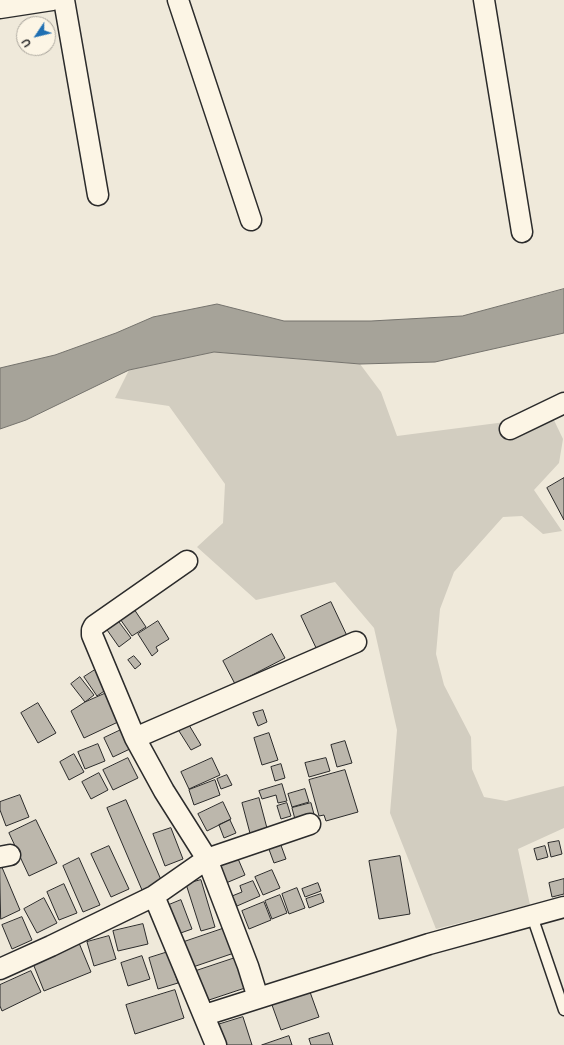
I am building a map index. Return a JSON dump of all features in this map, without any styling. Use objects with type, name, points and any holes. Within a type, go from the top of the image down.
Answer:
[{"type":"street","points":[[0,8],[52,0]]},
{"type":"street","points":[[64,0],[98,195]]},
{"type":"street","points":[[178,0],[251,220]]},
{"type":"street","points":[[484,0],[522,232]]},
{"type":"street","points":[[510,429],[563,405]]},
{"type":"street","points":[[187,561],[94,626],[92,635],[135,738],[164,791],[207,859],[248,966],[258,998]]},
{"type":"street","points":[[135,738],[356,642]]},
{"type":"street","points":[[0,969],[154,896],[207,859],[310,824]]},
{"type":"street","points":[[154,896],[205,1015],[216,1045]]},
{"type":"street","points":[[205,1015],[429,944],[564,907]]},
{"type":"lane","points":[[532,916],[564,1010]]},
{"type":"shaded area","points":[[564,289],[564,333],[435,362],[360,364],[214,352],[129,370],[26,420],[0,429],[0,368],[55,355],[116,333],[153,317],[217,304],[284,321],[371,321],[462,316]]},
{"type":"shaded area","points":[[214,352],[360,364],[381,392],[397,436],[552,416],[563,439],[559,463],[534,490],[562,531],[543,534],[522,516],[503,517],[454,572],[440,609],[436,654],[444,685],[471,737],[472,769],[484,797],[506,801],[564,786],[564,828],[518,849],[530,905],[436,929],[390,813],[397,730],[374,628],[335,582],[256,600],[197,547],[223,523],[225,484],[169,406],[115,398],[129,370]]},
{"type":"building","points":[[564,478],[564,520],[547,488]]},
{"type":"building","points":[[331,602],[348,638],[318,652],[301,616]]},
{"type":"building","points":[[132,606],[146,627],[132,636],[118,616]]},
{"type":"building","points":[[116,618],[131,638],[119,647],[105,627]]},
{"type":"building","points":[[158,621],[169,639],[156,647],[158,651],[152,656],[138,634]]},
{"type":"building","points":[[272,634],[285,658],[235,684],[223,661]]},
{"type":"building","points":[[134,656],[141,664],[135,669],[128,660]]},
{"type":"building","points":[[98,668],[110,687],[97,696],[84,677]]},
{"type":"building","points":[[80,677],[94,695],[85,702],[71,684]]},
{"type":"building","points":[[111,691],[118,722],[84,738],[71,711],[85,702]]},
{"type":"building","points":[[38,703],[56,733],[38,743],[21,713]]},
{"type":"building","points":[[263,710],[267,722],[258,726],[253,713]]},
{"type":"building","points":[[189,725],[201,745],[191,750],[179,731]]},
{"type":"building","points":[[123,729],[132,748],[113,757],[104,738]]},
{"type":"building","points":[[269,733],[278,760],[262,765],[254,738]]},
{"type":"building","points":[[345,741],[352,763],[337,767],[331,745]]},
{"type":"building","points":[[98,744],[105,761],[85,769],[78,752]]},
{"type":"building","points":[[74,754],[84,772],[69,780],[60,762]]},
{"type":"building","points":[[128,758],[138,778],[113,790],[103,770]]},
{"type":"building","points":[[212,758],[220,775],[189,789],[181,772]]},
{"type":"building","points":[[326,758],[330,771],[309,777],[305,763]]},
{"type":"building","points":[[281,764],[285,778],[275,781],[271,767]]},
{"type":"building","points":[[345,770],[358,812],[326,821],[324,815],[319,816],[309,780]]},
{"type":"building","points":[[99,773],[108,790],[91,799],[82,782]]},
{"type":"building","points":[[227,775],[232,785],[221,789],[217,779]]},
{"type":"building","points":[[215,780],[220,795],[194,805],[189,790]]},
{"type":"building","points":[[282,784],[287,801],[278,803],[276,795],[262,799],[259,791]]},
{"type":"building","points":[[305,789],[309,802],[292,807],[288,794]]},
{"type":"building","points":[[20,795],[29,817],[6,826],[0,810],[0,802]]},
{"type":"building","points":[[259,798],[268,832],[251,837],[242,803]]},
{"type":"building","points":[[126,800],[162,882],[142,890],[107,808]]},
{"type":"building","points":[[223,802],[231,819],[207,831],[198,814]]},
{"type":"building","points":[[287,803],[291,816],[281,819],[277,806]]},
{"type":"building","points":[[311,803],[315,818],[296,823],[292,808]]},
{"type":"building","points":[[36,820],[57,863],[29,876],[9,833]]},
{"type":"building","points":[[230,820],[236,833],[224,838],[219,825]]},
{"type":"building","points":[[171,828],[183,859],[165,866],[153,834]]},
{"type":"building","points":[[279,840],[286,859],[274,863],[267,844]]},
{"type":"building","points":[[559,841],[562,854],[551,857],[548,843]]},
{"type":"building","points":[[109,846],[129,889],[111,897],[91,854]]},
{"type":"building","points":[[545,846],[548,857],[537,860],[534,849]]},
{"type":"building","points":[[236,854],[245,875],[226,883],[217,862]]},
{"type":"building","points":[[400,856],[410,914],[379,919],[369,861]]},
{"type":"building","points":[[79,858],[100,905],[83,912],[63,866]]},
{"type":"building","points":[[0,865],[20,910],[1,919]]},
{"type":"building","points":[[272,870],[280,888],[263,895],[255,877]]},
{"type":"building","points":[[564,879],[564,894],[552,897],[549,883]]},
{"type":"building","points":[[201,880],[215,927],[201,931],[186,884]]},
{"type":"building","points":[[253,881],[260,896],[237,906],[232,896],[242,892],[240,886]]},
{"type":"building","points":[[318,883],[321,891],[305,897],[302,889]]},
{"type":"building","points":[[64,884],[77,913],[59,920],[47,892]]},
{"type":"building","points":[[297,888],[305,908],[289,914],[282,894]]},
{"type":"building","points":[[321,894],[324,902],[309,908],[306,899]]},
{"type":"building","points":[[280,895],[287,913],[272,919],[265,901]]},
{"type":"building","points":[[44,898],[57,923],[37,933],[24,909]]},
{"type":"building","points":[[181,900],[192,929],[175,935],[164,907]]},
{"type":"building","points":[[264,902],[271,920],[249,929],[242,911]]},
{"type":"building","points":[[22,917],[32,940],[12,949],[2,925]]},
{"type":"building","points":[[143,924],[148,944],[118,951],[113,931]]},
{"type":"building","points":[[228,927],[237,952],[190,968],[181,943]]},
{"type":"building","points":[[109,936],[116,959],[94,966],[87,942]]},
{"type":"building","points":[[79,943],[91,972],[44,991],[32,961]]},
{"type":"building","points":[[168,952],[178,983],[158,989],[149,958]]},
{"type":"building","points":[[142,956],[150,979],[128,986],[121,963]]},
{"type":"building","points":[[238,957],[248,987],[203,1002],[193,972]]},
{"type":"building","points":[[31,971],[41,992],[2,1011],[0,1006],[0,985]]},
{"type":"building","points":[[175,990],[184,1018],[135,1034],[126,1005]]},
{"type":"building","points":[[310,992],[319,1017],[281,1030],[272,1005]]},
{"type":"building","points":[[243,1017],[252,1045],[220,1045],[214,1026]]},
{"type":"building","points":[[329,1033],[333,1045],[311,1045],[309,1039]]},
{"type":"building","points":[[289,1036],[292,1045],[262,1045]]}]
